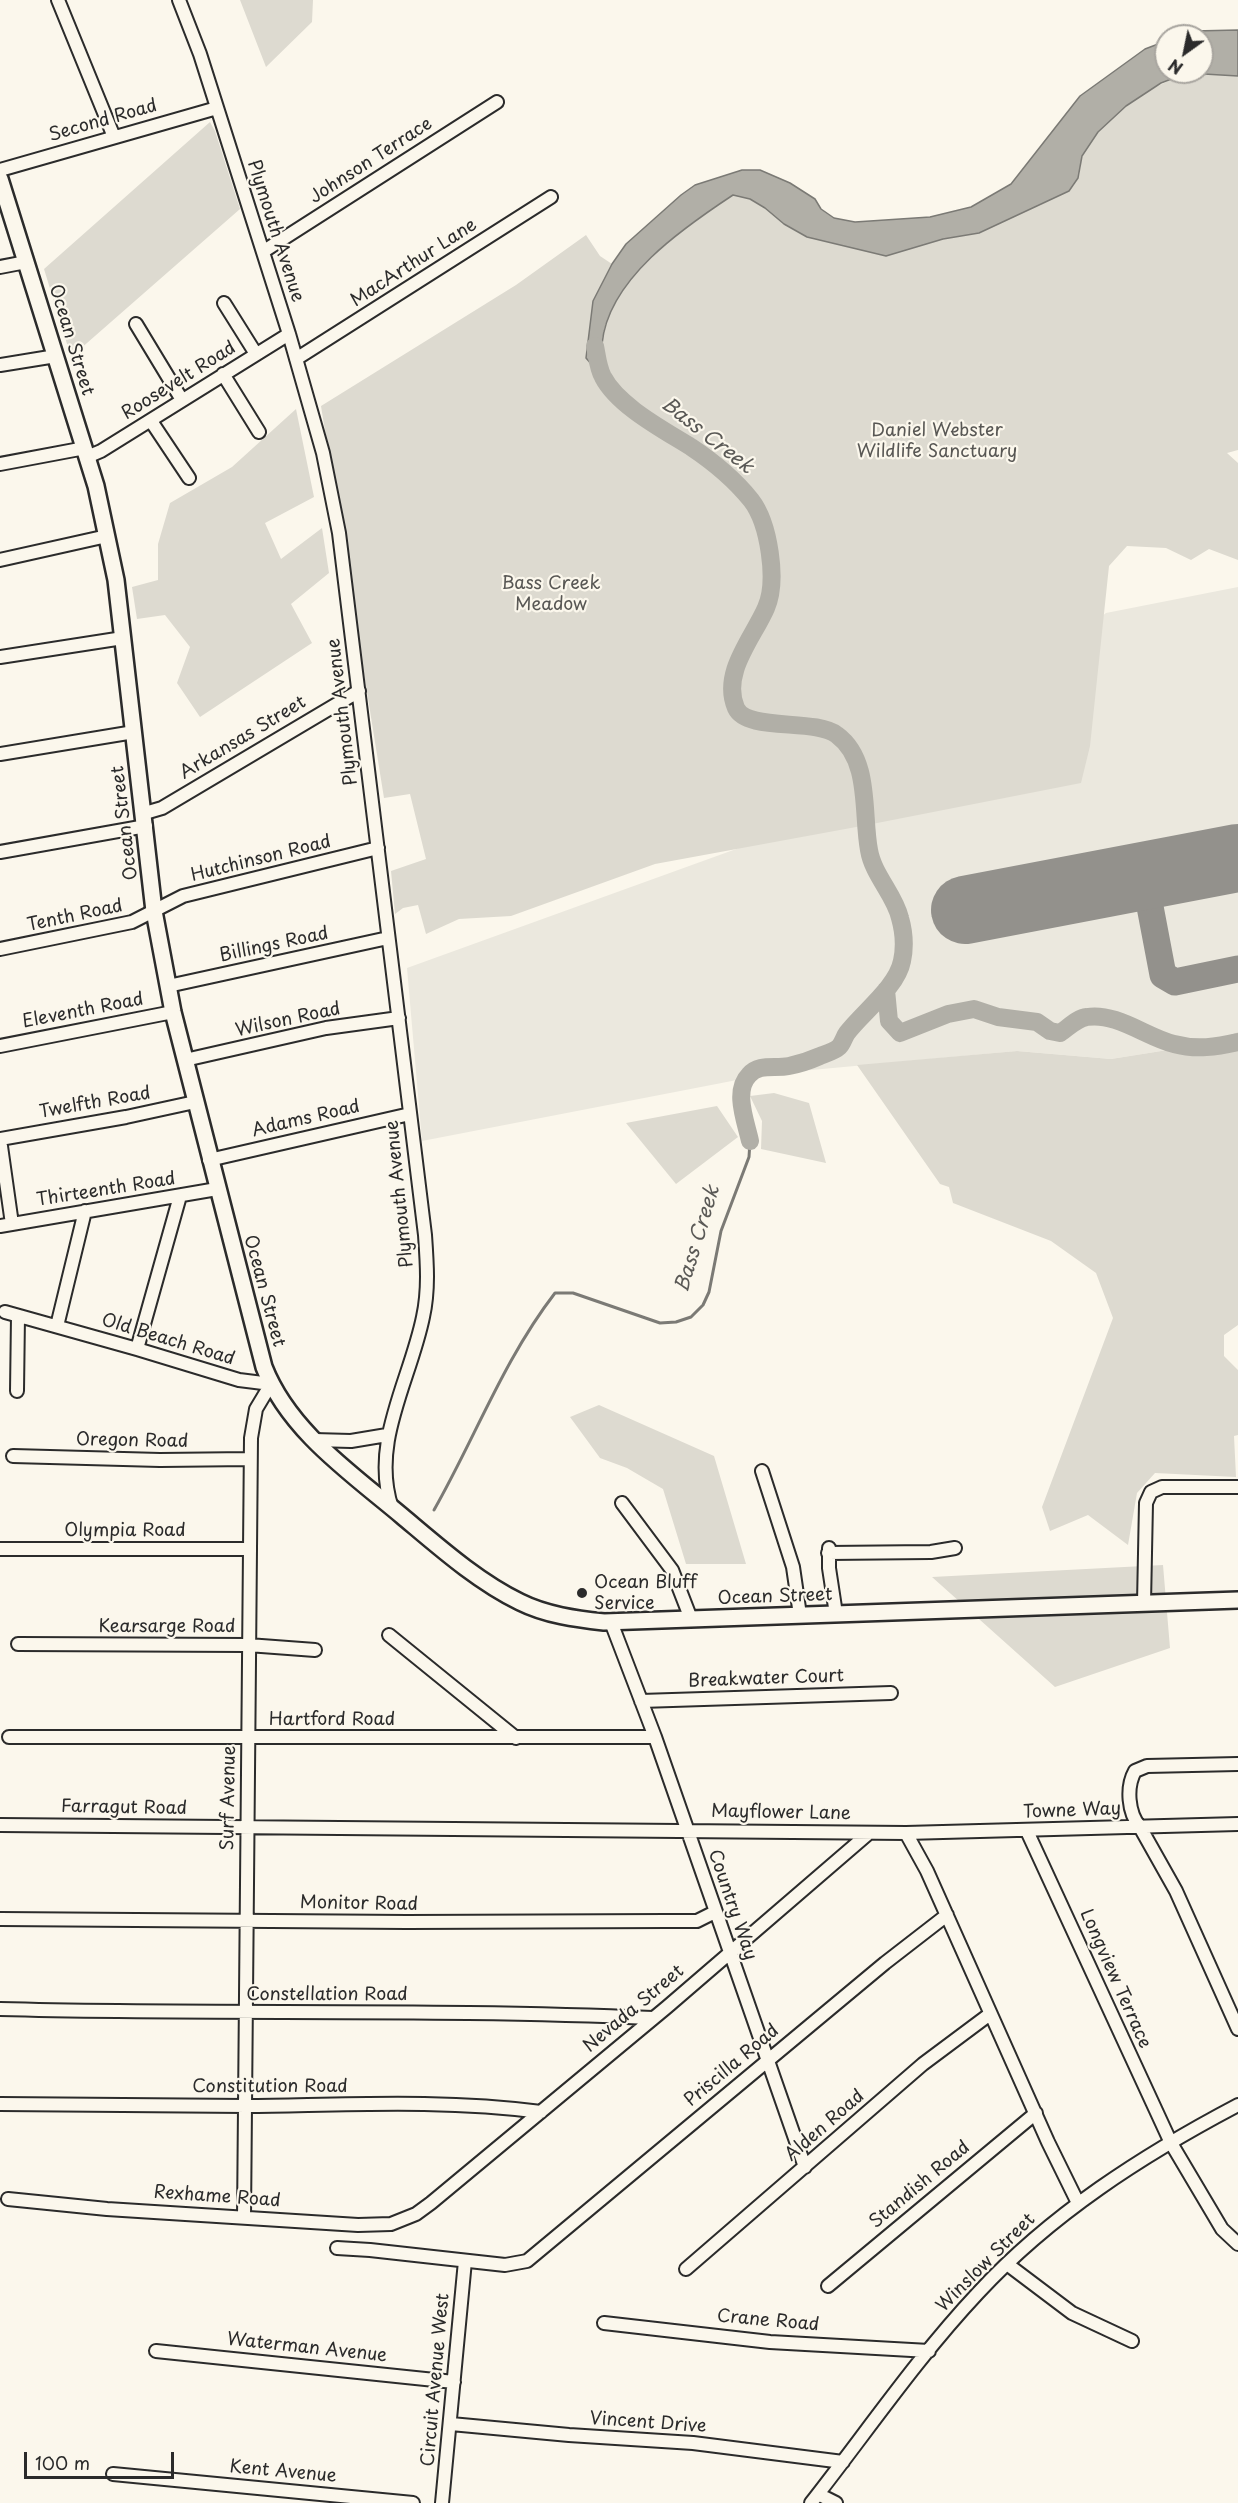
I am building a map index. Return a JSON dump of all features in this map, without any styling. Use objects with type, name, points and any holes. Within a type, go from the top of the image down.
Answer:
[{"type":"main road","name":"Ocean Street","points":[[0,179],[86,452],[107,536],[123,638],[154,911],[173,1012],[256,1339],[271,1384],[294,1419],[314,1440],[467,1569],[519,1602],[564,1617],[611,1622],[1238,1600]]},
{"type":"street","points":[[58,0],[114,137]]},
{"type":"street","name":"Plymouth Avenue","points":[[179,0],[217,108],[289,334],[323,453],[339,533],[425,1235],[427,1295],[418,1340],[387,1435],[384,1453],[386,1484],[393,1508]]},
{"type":"street","name":"Johnson Terrace","points":[[264,251],[497,102]]},
{"type":"street","name":"Second Road","points":[[0,170],[217,108]]},
{"type":"street","name":"MacArthur Lane","points":[[296,359],[551,197]]},
{"type":"street","points":[[0,267],[26,262]]},
{"type":"street","points":[[224,303],[256,354]]},
{"type":"street","points":[[136,324],[182,400]]},
{"type":"street","name":"Roosevelt Road","points":[[0,464],[101,451],[289,334]]},
{"type":"street","points":[[0,365],[56,356]]},
{"type":"street","points":[[223,374],[259,432]]},
{"type":"street","points":[[151,421],[189,478]]},
{"type":"street","points":[[0,560],[107,536]]},
{"type":"street","points":[[0,657],[123,638]]},
{"type":"street","name":"Arkansas Street","points":[[0,852],[145,820],[359,691]]},
{"type":"street","points":[[0,754],[134,732]]},
{"type":"street","name":"Hutchinson Road","points":[[154,911],[183,897],[378,848]]},
{"type":"street","name":"Tenth Road","points":[[0,949],[132,922],[154,911]]},
{"type":"street","name":"Billings Road","points":[[168,986],[388,938]]},
{"type":"street","name":"Eleventh Road","points":[[0,1046],[173,1012]]},
{"type":"street","name":"Wilson Road","points":[[185,1060],[326,1028],[399,1017]]},
{"type":"street","name":"Twelfth Road","points":[[0,1139],[126,1117],[195,1102]]},
{"type":"street","name":"Adams Road","points":[[209,1160],[410,1114]]},
{"type":"street","points":[[0,1139],[6,1225]]},
{"type":"street","name":"Thirteenth Road","points":[[6,1225],[217,1189]]},
{"type":"street","points":[[137,1349],[180,1196]]},
{"type":"street","points":[[57,1326],[85,1211]]},
{"type":"street","name":"Old Beach Road","points":[[5,1312],[238,1380],[271,1384]]},
{"type":"street","points":[[17,1390],[18,1316]]},
{"type":"street","name":"Surf Avenue","points":[[244,2217],[250,1459],[252,1420],[271,1384]]},
{"type":"street","points":[[314,1440],[351,1441],[387,1435]]},
{"type":"street","name":"Oregon Road","points":[[13,1456],[160,1460],[250,1459]]},
{"type":"street","points":[[762,1471],[793,1567],[800,1615]]},
{"type":"street","points":[[1144,1602],[1146,1503],[1150,1492],[1159,1487],[1238,1487]]},
{"type":"street","points":[[622,1503],[672,1570],[691,1619]]},
{"type":"street","points":[[836,1614],[829,1550],[931,1552],[955,1548]]},
{"type":"street","name":"Olympia Road","points":[[0,1549],[250,1549]]},
{"type":"street","name":"Country Way","points":[[611,1622],[655,1737],[806,2167]]},
{"type":"street","points":[[389,1635],[516,1738]]},
{"type":"street","name":"Kearsarge Road","points":[[18,1644],[248,1645],[315,1650]]},
{"type":"street","name":"Breakwater Court","points":[[641,1701],[891,1693]]},
{"type":"street","name":"Hartford Road","points":[[9,1737],[655,1737]]},
{"type":"street","points":[[1238,1764],[1147,1766],[1138,1768],[1130,1783],[1130,1802],[1134,1820],[1176,1891],[1238,2030]]},
{"type":"street","name":"Towne Way","points":[[906,1833],[1238,1824]]},
{"type":"street","name":"Farragut Road","points":[[0,1825],[247,1827]]},
{"type":"street","name":"Mayflower Lane","points":[[247,1827],[906,1833]]},
{"type":"street","name":"Longview Terrace","points":[[1027,1831],[1171,2143],[1222,2229],[1238,2244]]},
{"type":"street","name":"Nevada Street","points":[[421,2210],[653,2018],[869,1833]]},
{"type":"street","points":[[906,1833],[947,1915],[990,2014],[1078,2203]]},
{"type":"street","name":"Monitor Road","points":[[0,1919],[407,1922],[697,1921],[716,1912]]},
{"type":"street","name":"Priscilla Road","points":[[337,2248],[514,2265],[527,2261],[885,1963],[947,1915]]},
{"type":"street","name":"Constellation Road","points":[[0,2009],[246,2013],[569,2014],[653,2018]]},
{"type":"street","name":"Alden Road","points":[[686,2269],[923,2064],[990,2014]]},
{"type":"street","name":"Constitution Road","points":[[0,2104],[245,2106],[422,2103],[494,2106],[541,2112]]},
{"type":"street","name":"Winslow Street","points":[[814,2499],[929,2351],[971,2301],[1007,2264],[1049,2225],[1078,2203],[1171,2143],[1238,2105]]},
{"type":"street","name":"Standish Road","points":[[828,2286],[1036,2113]]},
{"type":"street","name":"Rexhame Road","points":[[8,2199],[107,2209],[358,2224],[390,2224],[421,2210]]},
{"type":"street","name":"Circuit Avenue West","points":[[442,2503],[465,2261]]},
{"type":"street","points":[[1007,2264],[1072,2313],[1132,2341]]},
{"type":"street","name":"Crane Road","points":[[604,2323],[770,2342],[929,2351]]},
{"type":"street","name":"Waterman Avenue","points":[[156,2351],[329,2367],[454,2382]]},
{"type":"street","name":"Vincent Drive","points":[[451,2424],[693,2443],[843,2462]]},
{"type":"street","name":"Kent Avenue","points":[[113,2474],[413,2503]]},
{"type":"street","points":[[814,2499],[836,2503]]},
{"type":"shaded area","points":[[1238,30],[1238,76],[1214,75],[1214,31]]},
{"type":"shaded area","points":[[1154,46],[1154,84],[1159,84],[1126,106],[1098,132],[1082,156],[1078,178],[1069,191],[979,233],[943,239],[886,256],[807,237],[784,224],[750,199],[733,195],[671,240],[633,277],[618,298],[607,320],[602,347],[605,367],[600,369],[593,366],[586,358],[593,301],[612,264],[626,244],[695,185],[742,170],[760,170],[790,183],[815,199],[821,209],[834,218],[855,222],[930,217],[971,207],[1011,184],[1080,96],[1145,49]]},
{"type":"shaded area","points":[[1238,587],[1238,1032],[1199,1045],[1111,1059],[1017,1051],[768,1074],[422,1141],[407,968],[880,797],[1106,613]]},
{"type":"green space","points":[[240,0],[313,0],[312,22],[266,67]]},
{"type":"green space","points":[[1214,75],[1238,76],[1238,450],[1227,453],[1238,463],[1238,560],[1209,549],[1191,560],[1166,548],[1127,546],[1109,566],[1090,746],[1081,783],[655,864],[511,916],[459,919],[426,934],[418,905],[403,908],[395,914],[391,871],[426,859],[410,794],[384,798],[321,406],[516,285],[586,235],[600,256],[612,264],[593,301],[602,351],[608,320],[618,298],[633,277],[671,239],[733,195],[750,199],[784,224],[886,256],[943,239],[979,233],[1069,191],[1079,176],[1084,153],[1093,139],[1115,115],[1142,95],[1161,84],[1214,84]]},
{"type":"green space","points":[[210,122],[240,209],[71,357],[44,269]]},
{"type":"green space","points":[[296,409],[314,497],[265,523],[281,559],[322,528],[329,573],[291,604],[312,643],[200,717],[177,683],[190,647],[165,615],[137,619],[132,587],[158,580],[158,544],[170,503],[232,467]]},
{"type":"green space","points":[[1238,1032],[1238,1325],[1224,1335],[1224,1356],[1238,1370],[1238,1435],[1234,1436],[1236,1477],[1155,1473],[1137,1493],[1128,1545],[1088,1515],[1050,1531],[1042,1507],[1113,1318],[1096,1273],[1051,1241],[953,1203],[949,1187],[940,1184],[857,1065],[1017,1051],[1111,1059],[1199,1045]]},
{"type":"green space","points":[[774,1093],[809,1103],[826,1163],[761,1149],[762,1121],[750,1096]]},
{"type":"green space","points":[[717,1106],[738,1137],[676,1184],[626,1123]]},
{"type":"green space","points":[[599,1405],[714,1456],[746,1564],[686,1564],[663,1489],[627,1468],[600,1458],[570,1417]]},
{"type":"green space","points":[[1163,1565],[1170,1648],[1055,1687],[932,1577]]},
{"type":"waterway","name":"Bass Creek","points":[[595,346],[601,373],[619,398],[715,465],[731,478],[757,510],[763,523],[770,552],[770,597],[735,669],[732,695],[736,708],[753,720],[827,730],[837,735],[848,746],[860,773],[871,859],[894,901],[902,929],[904,950],[899,971],[887,990],[847,1033],[839,1047],[801,1063],[784,1067],[762,1068],[749,1075],[744,1082],[741,1098],[750,1141]]},
{"type":"waterway","points":[[886,990],[889,1021],[900,1033],[948,1014],[974,1009],[998,1017],[1037,1022],[1050,1031],[1060,1033],[1080,1019],[1098,1016],[1109,1018],[1182,1046],[1206,1047],[1238,1042]]},
{"type":"waterway","name":"Bass Creek","points":[[434,1510],[520,1345],[555,1293],[573,1293],[660,1323],[676,1322],[691,1317],[703,1305],[709,1292],[721,1231],[749,1157],[750,1141]]},
{"type":"taxiway","points":[[1163,872],[1154,879],[1148,896],[1163,975],[1175,982],[1238,969]]},
{"type":"runway","points":[[965,910],[1238,858]]},
{"type":"place","name":"Ocean Bluff Service","points":[[582,1593]]},
{"type":"park label","name":"Daniel Webster Wildlife Sanctuary","points":[[937,441]]},
{"type":"park label","name":"Bass Creek Meadow","points":[[551,594]]}]
